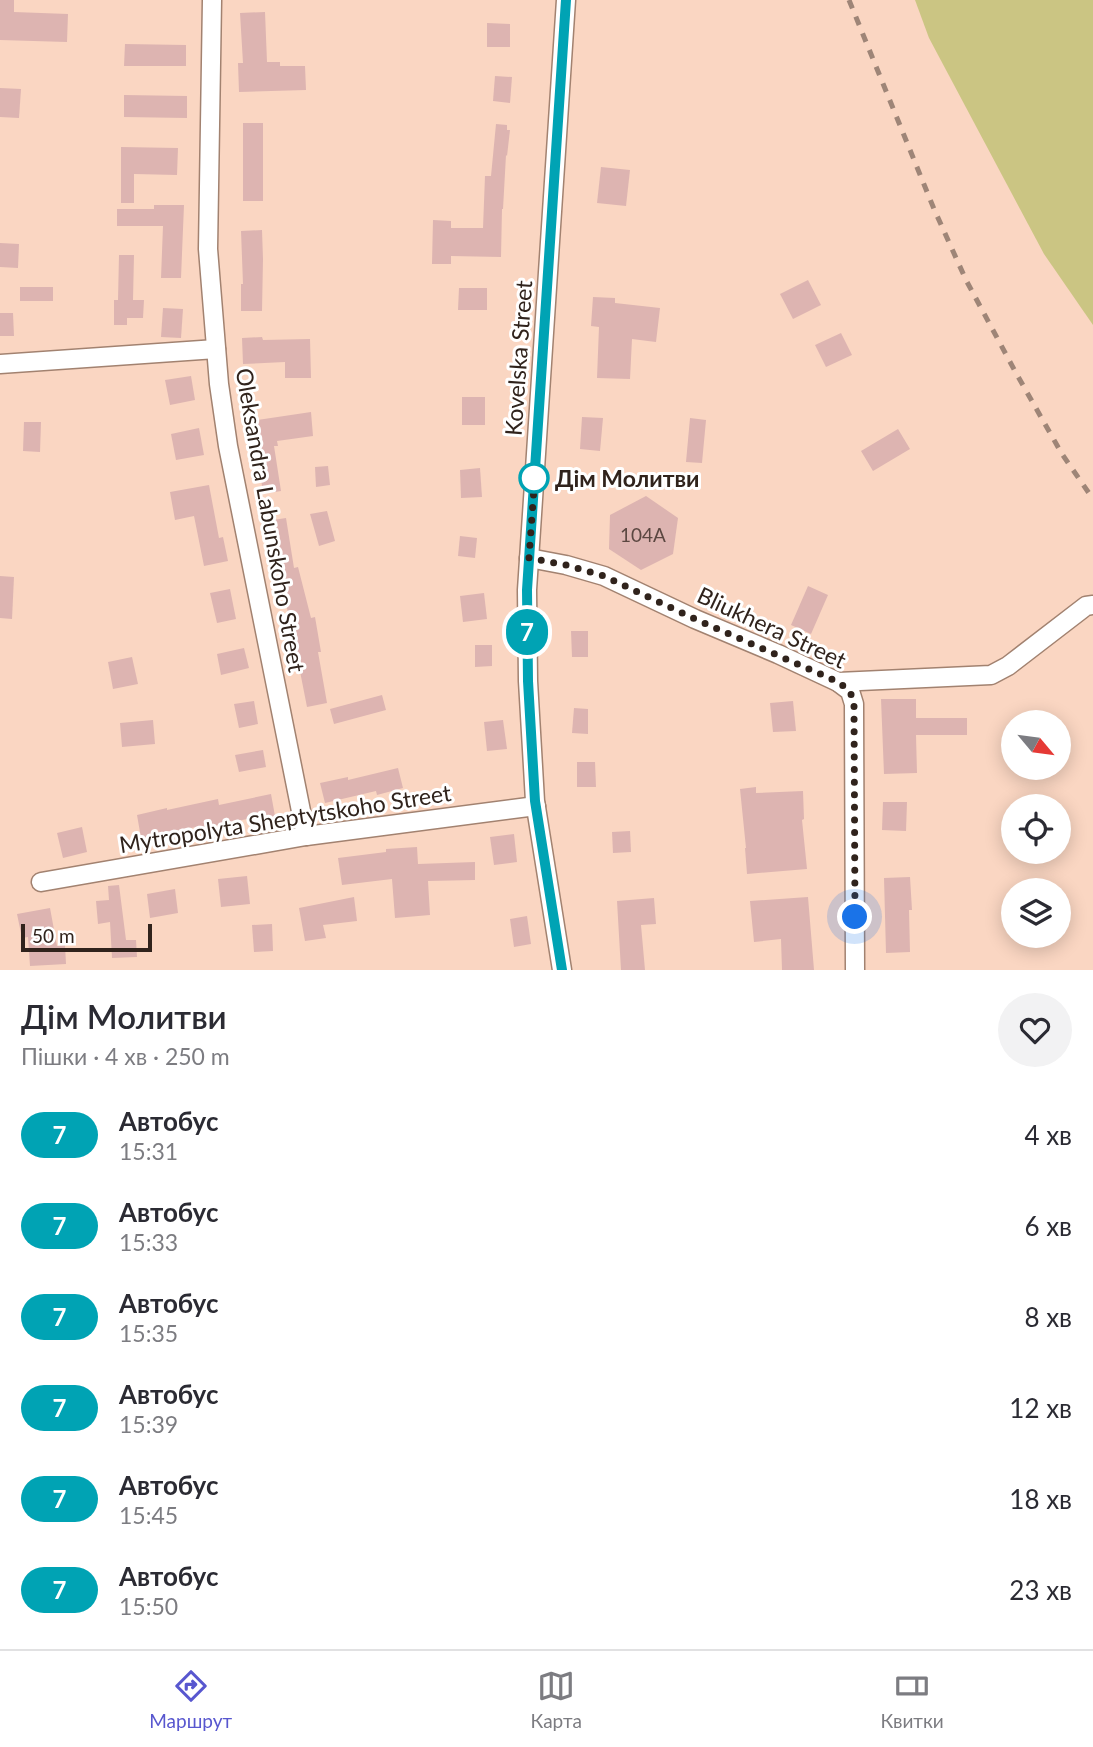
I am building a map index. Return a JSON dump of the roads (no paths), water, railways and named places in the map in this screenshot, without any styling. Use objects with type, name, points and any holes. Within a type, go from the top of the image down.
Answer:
[{"type":"street","name":"Oleksandra Labunskoho Street","points":[[212,0],[208,249],[219,384],[228,446],[306,836]]},
{"type":"street","name":"Kovelska Street","points":[[562,970],[536,806],[528,681],[527,590],[566,0]]},
{"type":"street","points":[[0,363],[216,349]]},
{"type":"street","name":"Bliukhera Street","points":[[529,558],[604,576],[838,682],[850,691],[854,704],[855,970]]},
{"type":"street","points":[[838,682],[991,675],[1008,666],[1086,606],[1093,605]]},
{"type":"street","name":"Mytropolyta Sheptytskoho Street","points":[[41,882],[306,836],[536,806]]},
{"type":"railway","points":[[849,0],[934,209],[966,280],[1062,454],[1093,499]]},
{"type":"place","name":"Дім Молитви","points":[[534,478]]}]
